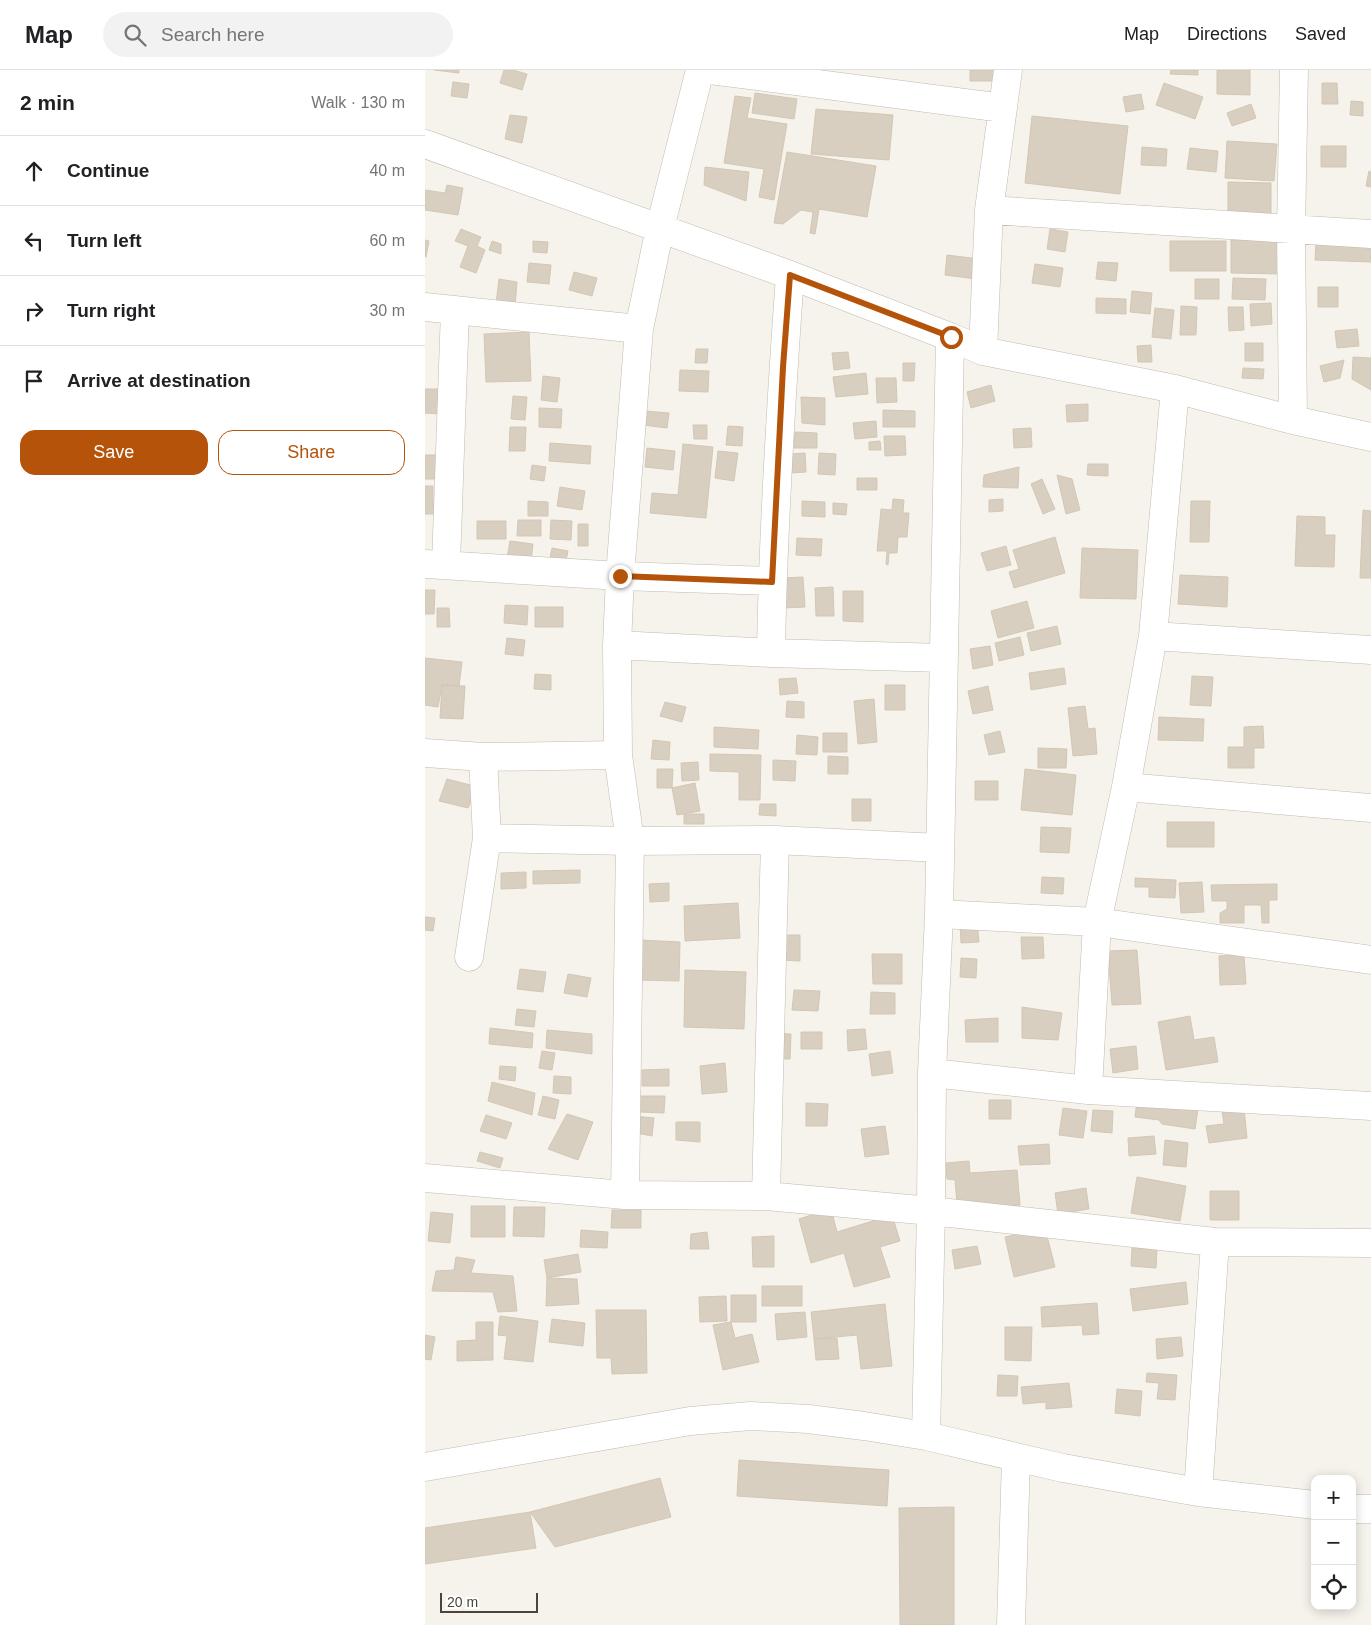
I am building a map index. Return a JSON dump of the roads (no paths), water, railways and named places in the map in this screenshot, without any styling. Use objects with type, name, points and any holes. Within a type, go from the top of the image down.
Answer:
[{"type":"street","points":[[625,1195],[630,841],[618,755],[617,645],[620,576],[639,329],[660,228],[700,70]]},
{"type":"street","points":[[710,70],[1003,108]]},
{"type":"street","points":[[983,351],[989,210],[1008,70]]},
{"type":"street","points":[[1293,420],[1291,230],[1294,70]]},
{"type":"street","points":[[425,144],[790,275],[983,351],[1175,389],[1293,420],[1371,437]]},
{"type":"street","points":[[989,210],[1371,234]]},
{"type":"street","points":[[771,652],[772,582],[790,275]]},
{"type":"street","points":[[425,307],[639,329]]},
{"type":"street","points":[[455,310],[435,564],[620,576],[772,582]]},
{"type":"street","points":[[926,1436],[951,337]]},
{"type":"street","points":[[1087,1090],[1097,922],[1126,787],[1153,636],[1175,389]]},
{"type":"street","points":[[1153,636],[1371,650]]},
{"type":"street","points":[[617,645],[943,658]]},
{"type":"street","points":[[425,753],[483,756],[618,755]]},
{"type":"street","points":[[469,957],[487,838],[483,756]]},
{"type":"street","points":[[1126,787],[1371,808]]},
{"type":"street","points":[[487,838],[630,841],[775,840],[940,848]]},
{"type":"street","points":[[766,1196],[775,840]]},
{"type":"street","points":[[939,914],[1097,922],[1371,960]]},
{"type":"street","points":[[933,1073],[1087,1090],[1371,1106]]},
{"type":"street","points":[[425,1178],[625,1195],[766,1196],[931,1211],[1215,1242],[1371,1243]]},
{"type":"street","points":[[1198,1492],[1215,1242]]},
{"type":"street","points":[[425,1467],[690,1420],[751,1416],[817,1420],[926,1436],[1063,1468],[1198,1492],[1311,1505]]},
{"type":"street","points":[[1011,1625],[1016,1458]]},
{"type":"street","points":[[1356,1509],[1371,1509]]}]
